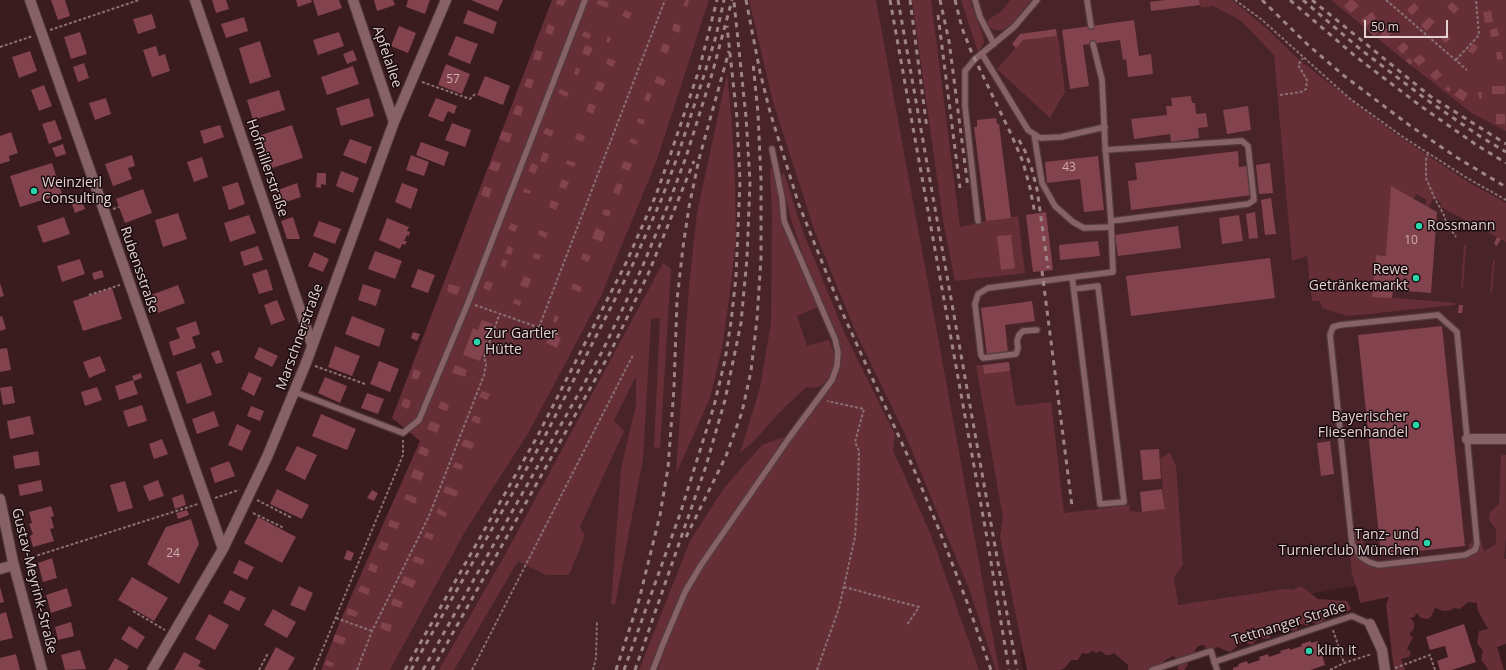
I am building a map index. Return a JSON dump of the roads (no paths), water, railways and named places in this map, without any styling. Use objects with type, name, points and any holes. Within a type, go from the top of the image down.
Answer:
[{"type":"street","name":"Rubensstraße","points":[[30,0],[222,549]]},
{"type":"street","name":"Hofmillerstraße","points":[[195,0],[312,345]]},
{"type":"street","name":"Apfelallee","points":[[354,0],[394,122]]},
{"type":"street","name":"Marschnerstraße","points":[[152,670],[222,549],[267,457],[306,363],[394,122],[446,0]]},
{"type":"street","points":[[1467,439],[1506,439]]},
{"type":"street","name":"Gustav-Meyrink-Straße","points":[[0,499],[14,564],[42,670]]},
{"type":"street","points":[[0,569],[14,564]]},
{"type":"street","name":"Tettnanger Straße","points":[[1370,624],[1389,669]]},
{"type":"lane","points":[[295,392],[403,433],[419,420],[468,303],[585,0]]},
{"type":"lane","points":[[974,0],[980,17],[994,44]]},
{"type":"lane","points":[[978,221],[965,106],[965,72],[975,59],[1014,27],[1037,0]]},
{"type":"lane","points":[[1087,0],[1091,26]]},
{"type":"lane","points":[[1037,330],[1023,331],[1019,335],[1016,354],[983,358],[981,355],[975,304],[978,294],[988,288],[1113,272],[1102,80],[1093,44]]},
{"type":"lane","points":[[982,54],[1028,130],[1040,138],[1061,137],[1105,127]]},
{"type":"lane","points":[[1034,134],[1042,184],[1056,206],[1073,222],[1084,228],[1248,204],[1254,200],[1248,146],[1242,141],[1105,150]]},
{"type":"lane","points":[[653,670],[685,592],[698,570],[789,438],[832,380],[837,366],[838,352],[835,339],[784,221],[782,198],[772,149]]},
{"type":"lane","points":[[1072,277],[1100,504],[1124,502],[1098,286],[1074,289]]},
{"type":"lane","points":[[1438,315],[1457,332],[1467,439],[1477,544],[1474,550],[1465,555],[1378,565],[1361,557],[1352,544],[1350,534],[1330,335],[1333,327],[1438,315]]},
{"type":"lane","name":"Tettnanger Straße","points":[[1214,662],[1352,616],[1370,624]]},
{"type":"lane","points":[[1152,670],[1211,651],[1217,670]]},
{"type":"railway","points":[[405,670],[537,437],[626,263],[656,195],[671,153],[699,70],[717,0]]},
{"type":"railway","points":[[411,670],[543,440],[632,266],[662,198],[678,155],[716,36],[724,0]]},
{"type":"railway","points":[[423,670],[603,350],[641,270],[686,157],[712,74],[732,0]]},
{"type":"railway","points":[[746,0],[760,72],[770,112],[799,205],[843,314],[916,474],[940,532],[991,670]]},
{"type":"railway","points":[[890,0],[987,538],[1009,670]]},
{"type":"railway","points":[[898,0],[1017,670]]},
{"type":"railway","points":[[910,0],[927,129]]},
{"type":"railway","points":[[940,0],[949,41],[968,188]]},
{"type":"railway","points":[[955,0],[962,28],[971,51],[1023,162],[1035,214]]},
{"type":"railway","points":[[1262,0],[1307,44],[1343,75],[1409,125],[1456,157],[1506,187]]},
{"type":"railway","points":[[1290,0],[1355,56],[1422,107],[1475,144],[1506,163]]},
{"type":"railway","points":[[1303,0],[1360,49],[1427,100],[1481,137],[1506,152]]},
{"type":"railway","points":[[1312,0],[1430,96],[1506,144]]},
{"type":"railway","points":[[635,670],[706,466],[725,400],[741,323],[747,258],[750,182],[746,117],[734,2]]},
{"type":"railway","points":[[938,15],[960,188]]},
{"type":"railway","points":[[624,670],[680,514],[714,406],[725,360],[736,277],[740,181],[737,118],[727,26]]},
{"type":"railway","points":[[616,670],[639,600],[660,515],[668,468],[674,388],[677,300],[683,247],[689,207],[699,159],[729,51]]},
{"type":"railway","points":[[686,537],[726,456],[742,412],[751,371],[757,319],[761,258],[761,180],[758,113],[753,63]]},
{"type":"railway","points":[[1019,140],[1032,170],[1037,189],[1048,268]]},
{"type":"railway","points":[[432,670],[610,353],[649,272],[694,161]]},
{"type":"railway","points":[[1042,271],[1072,506]]},
{"type":"place","name":"Weinzierl Consulting","points":[[34,191]]},
{"type":"place","name":"Rossmann","points":[[1419,226]]},
{"type":"place","name":"Rewe Getränkemarkt","points":[[1416,278]]},
{"type":"place","name":"Zur Gartler Hütte","points":[[477,342]]},
{"type":"place","name":"Bayerischer Fliesenhandel","points":[[1416,425]]},
{"type":"place","name":"Tanz- und Turnierclub München","points":[[1427,543]]},
{"type":"place","name":"klim it","points":[[1309,651]]}]
